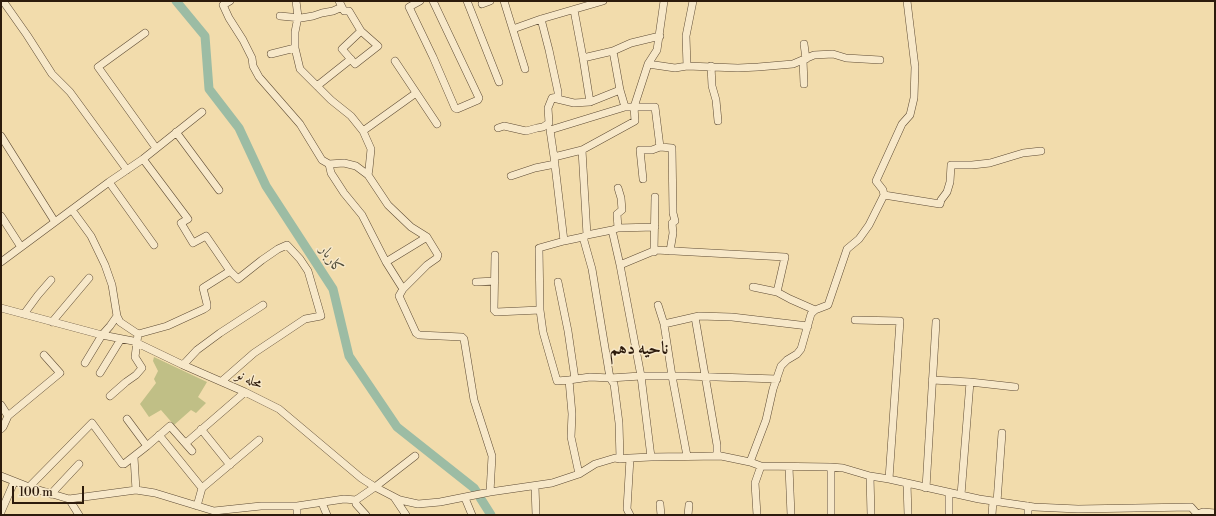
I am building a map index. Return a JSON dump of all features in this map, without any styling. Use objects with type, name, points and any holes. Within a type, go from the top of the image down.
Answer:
[{"type":"street","points":[[2,1],[27,35],[52,74],[70,92],[127,170]]},
{"type":"street","points":[[230,1],[223,5],[229,18],[243,40],[259,77],[300,124],[322,160],[330,164],[344,163],[356,166],[368,174],[388,205],[411,227],[427,237],[438,255],[437,258],[427,265],[403,289],[399,296],[416,333],[419,335],[462,337],[464,339],[474,400],[492,456],[489,492]]},
{"type":"street","points":[[296,1],[298,17],[295,32],[295,48],[300,69],[336,105],[351,116],[363,131],[371,149],[368,174]]},
{"type":"street","points":[[420,1],[409,7],[433,56],[455,108],[457,109],[478,100],[479,98],[433,1]]},
{"type":"street","points":[[467,1],[499,82]]},
{"type":"street","points":[[482,4],[490,1]]},
{"type":"street","points":[[504,1],[525,69]]},
{"type":"street","points":[[513,28],[603,1]]},
{"type":"street","points":[[511,176],[582,150],[635,122],[634,107],[648,64],[657,50],[664,1]]},
{"type":"street","points":[[687,66],[686,36],[693,1]]},
{"type":"street","points":[[750,462],[766,420],[773,388],[781,366],[797,354],[801,349],[811,314],[815,310],[828,305],[847,249],[859,239],[870,225],[884,195],[883,190],[876,181],[902,124],[910,115],[914,98],[915,67],[907,1]]},
{"type":"street","points":[[280,16],[301,18],[313,16],[332,11],[340,4],[344,11],[349,11],[362,31],[378,46],[355,64],[342,50],[362,31]]},
{"type":"street","points":[[574,10],[590,102]]},
{"type":"street","points":[[541,19],[558,92],[558,97],[552,98]]},
{"type":"street","points":[[145,33],[98,67],[156,148]]},
{"type":"street","points":[[583,58],[613,51],[631,43],[660,36]]},
{"type":"street","points":[[804,44],[804,84]]},
{"type":"street","points":[[271,54],[295,48]]},
{"type":"street","points":[[613,51],[620,90],[626,107]]},
{"type":"street","points":[[648,64],[675,68],[687,66],[738,68],[758,67],[793,64],[814,56],[833,54],[846,58],[880,60]]},
{"type":"street","points":[[317,86],[351,59]]},
{"type":"street","points":[[395,61],[437,124]]},
{"type":"street","points":[[711,66],[712,86],[716,100],[718,121]]},
{"type":"street","points":[[552,98],[574,102],[590,102],[620,90]]},
{"type":"street","points":[[363,131],[416,93]]},
{"type":"street","points":[[498,128],[504,126],[526,131],[544,127],[549,123],[548,108],[552,98]]},
{"type":"street","points":[[564,241],[550,130],[626,107],[655,107],[660,147]]},
{"type":"street","points":[[1,262],[109,182],[143,159],[202,112]]},
{"type":"street","points":[[176,132],[219,190]]},
{"type":"street","points":[[1,136],[55,222]]},
{"type":"street","points":[[643,179],[640,150],[652,150],[660,147],[672,148],[673,213],[675,221],[672,223],[673,233],[670,251]]},
{"type":"street","points":[[582,150],[585,236],[610,378],[614,384],[619,423],[620,460]]},
{"type":"street","points":[[884,195],[940,204],[947,192],[950,182],[951,164],[972,165],[990,163],[1022,153],[1042,151]]},
{"type":"street","points":[[143,159],[188,219],[182,223],[193,243],[206,236],[230,271],[238,279],[262,260],[278,249],[287,245],[300,259],[308,271],[321,316],[305,319],[254,354],[222,382]]},
{"type":"street","points":[[330,164],[331,174],[362,215],[386,262],[403,289]]},
{"type":"street","points":[[109,182],[154,245]]},
{"type":"street","points":[[618,188],[622,198],[622,210],[617,214],[615,229],[620,265],[641,376],[651,457]]},
{"type":"street","points":[[654,252],[655,197]]},
{"type":"street","points":[[72,210],[91,236],[106,265],[112,285],[117,316],[120,322],[138,334],[167,326],[207,307],[203,288],[230,271]]},
{"type":"street","points":[[1,216],[21,247]]},
{"type":"street","points":[[655,227],[615,229],[539,248],[540,310],[543,332],[557,381],[590,377],[610,378],[641,376],[776,379]]},
{"type":"street","points":[[386,262],[427,237]]},
{"type":"street","points":[[620,265],[656,250],[785,257],[777,292]]},
{"type":"street","points":[[495,254],[494,308],[496,312],[540,310]]},
{"type":"street","points":[[52,322],[89,278]]},
{"type":"street","points":[[24,314],[51,280]]},
{"type":"street","points":[[476,282],[495,281]]},
{"type":"street","points":[[558,282],[568,331],[572,380],[571,437],[579,474]]},
{"type":"street","points":[[753,287],[777,292],[815,310]]},
{"type":"street","points":[[183,365],[197,350],[263,305]]},
{"type":"street","points":[[658,305],[664,324],[687,456]]},
{"type":"street","name":"محله نو","points":[[1,308],[137,343],[245,392],[279,409],[361,478],[400,500],[418,504],[465,498],[489,492],[552,483],[579,474],[595,464],[615,458],[620,460],[651,457],[717,456],[750,462],[761,466],[842,468],[870,476],[949,493],[995,502],[1028,506],[1078,512],[1191,508],[1197,514]]},
{"type":"street","points":[[86,363],[102,335],[117,316]]},
{"type":"street","points":[[664,324],[699,316],[732,317],[808,326]]},
{"type":"street","points":[[695,317],[717,445],[717,456]]},
{"type":"street","points":[[855,320],[900,321],[889,479]]},
{"type":"street","points":[[926,488],[936,322]]},
{"type":"street","points":[[110,396],[142,368],[135,357],[138,334]]},
{"type":"street","points":[[100,373],[121,339]]},
{"type":"street","points":[[1,429],[8,416],[60,374],[60,372],[44,355]]},
{"type":"street","points":[[932,380],[1015,386]]},
{"type":"street","points":[[961,495],[970,382]]},
{"type":"street","points":[[186,443],[245,392]]},
{"type":"street","points":[[1,405],[8,416]]},
{"type":"street","points":[[127,419],[147,446]]},
{"type":"street","points":[[29,488],[90,424],[93,424],[122,464],[134,457],[170,426],[192,451]]},
{"type":"street","points":[[201,430],[230,465]]},
{"type":"street","points":[[992,515],[995,502],[1002,433]]},
{"type":"street","points":[[159,435],[202,488]]},
{"type":"street","points":[[197,506],[202,488],[259,440]]},
{"type":"street","points":[[1,476],[29,488],[69,498],[136,490],[155,492],[215,513],[261,506],[297,506],[344,499],[356,500],[415,456]]},
{"type":"street","points":[[134,457],[136,490]]},
{"type":"street","points":[[630,458],[627,509],[630,515]]},
{"type":"street","points":[[51,494],[79,464]]},
{"type":"street","points":[[757,515],[755,484],[761,466]]},
{"type":"street","points":[[789,467],[791,515]]},
{"type":"street","points":[[831,467],[831,515]]},
{"type":"street","points":[[870,476],[871,515]]},
{"type":"street","points":[[2,514],[14,482]]},
{"type":"street","points":[[907,483],[908,515]]},
{"type":"street","points":[[535,486],[536,515]]},
{"type":"street","points":[[949,493],[949,515]]},
{"type":"street","points":[[394,497],[406,515]]},
{"type":"street","points":[[69,498],[79,515]]},
{"type":"street","points":[[465,498],[472,515]]},
{"type":"street","points":[[356,500],[356,504],[366,515]]},
{"type":"street","points":[[322,503],[327,515]]},
{"type":"street","points":[[660,504],[661,515]]},
{"type":"street","points":[[688,515],[689,505]]},
{"type":"street","points":[[297,506],[298,515]]},
{"type":"street","points":[[1028,506],[1028,515]]},
{"type":"street","points":[[1197,514],[1203,512],[1215,513]]},
{"type":"shaded area","points":[[154,357],[207,382],[198,397],[206,403],[196,413],[191,410],[174,425],[161,410],[149,417],[140,404],[156,383],[154,379],[158,371],[153,361]]},
{"type":"waterway","name":"کاربار","points":[[176,1],[205,36],[209,89],[239,128],[266,186],[333,289],[349,356],[397,427],[474,488],[491,515]]},
{"type":"district","name":"ناحیه دهم","points":[[639,350]]}]
